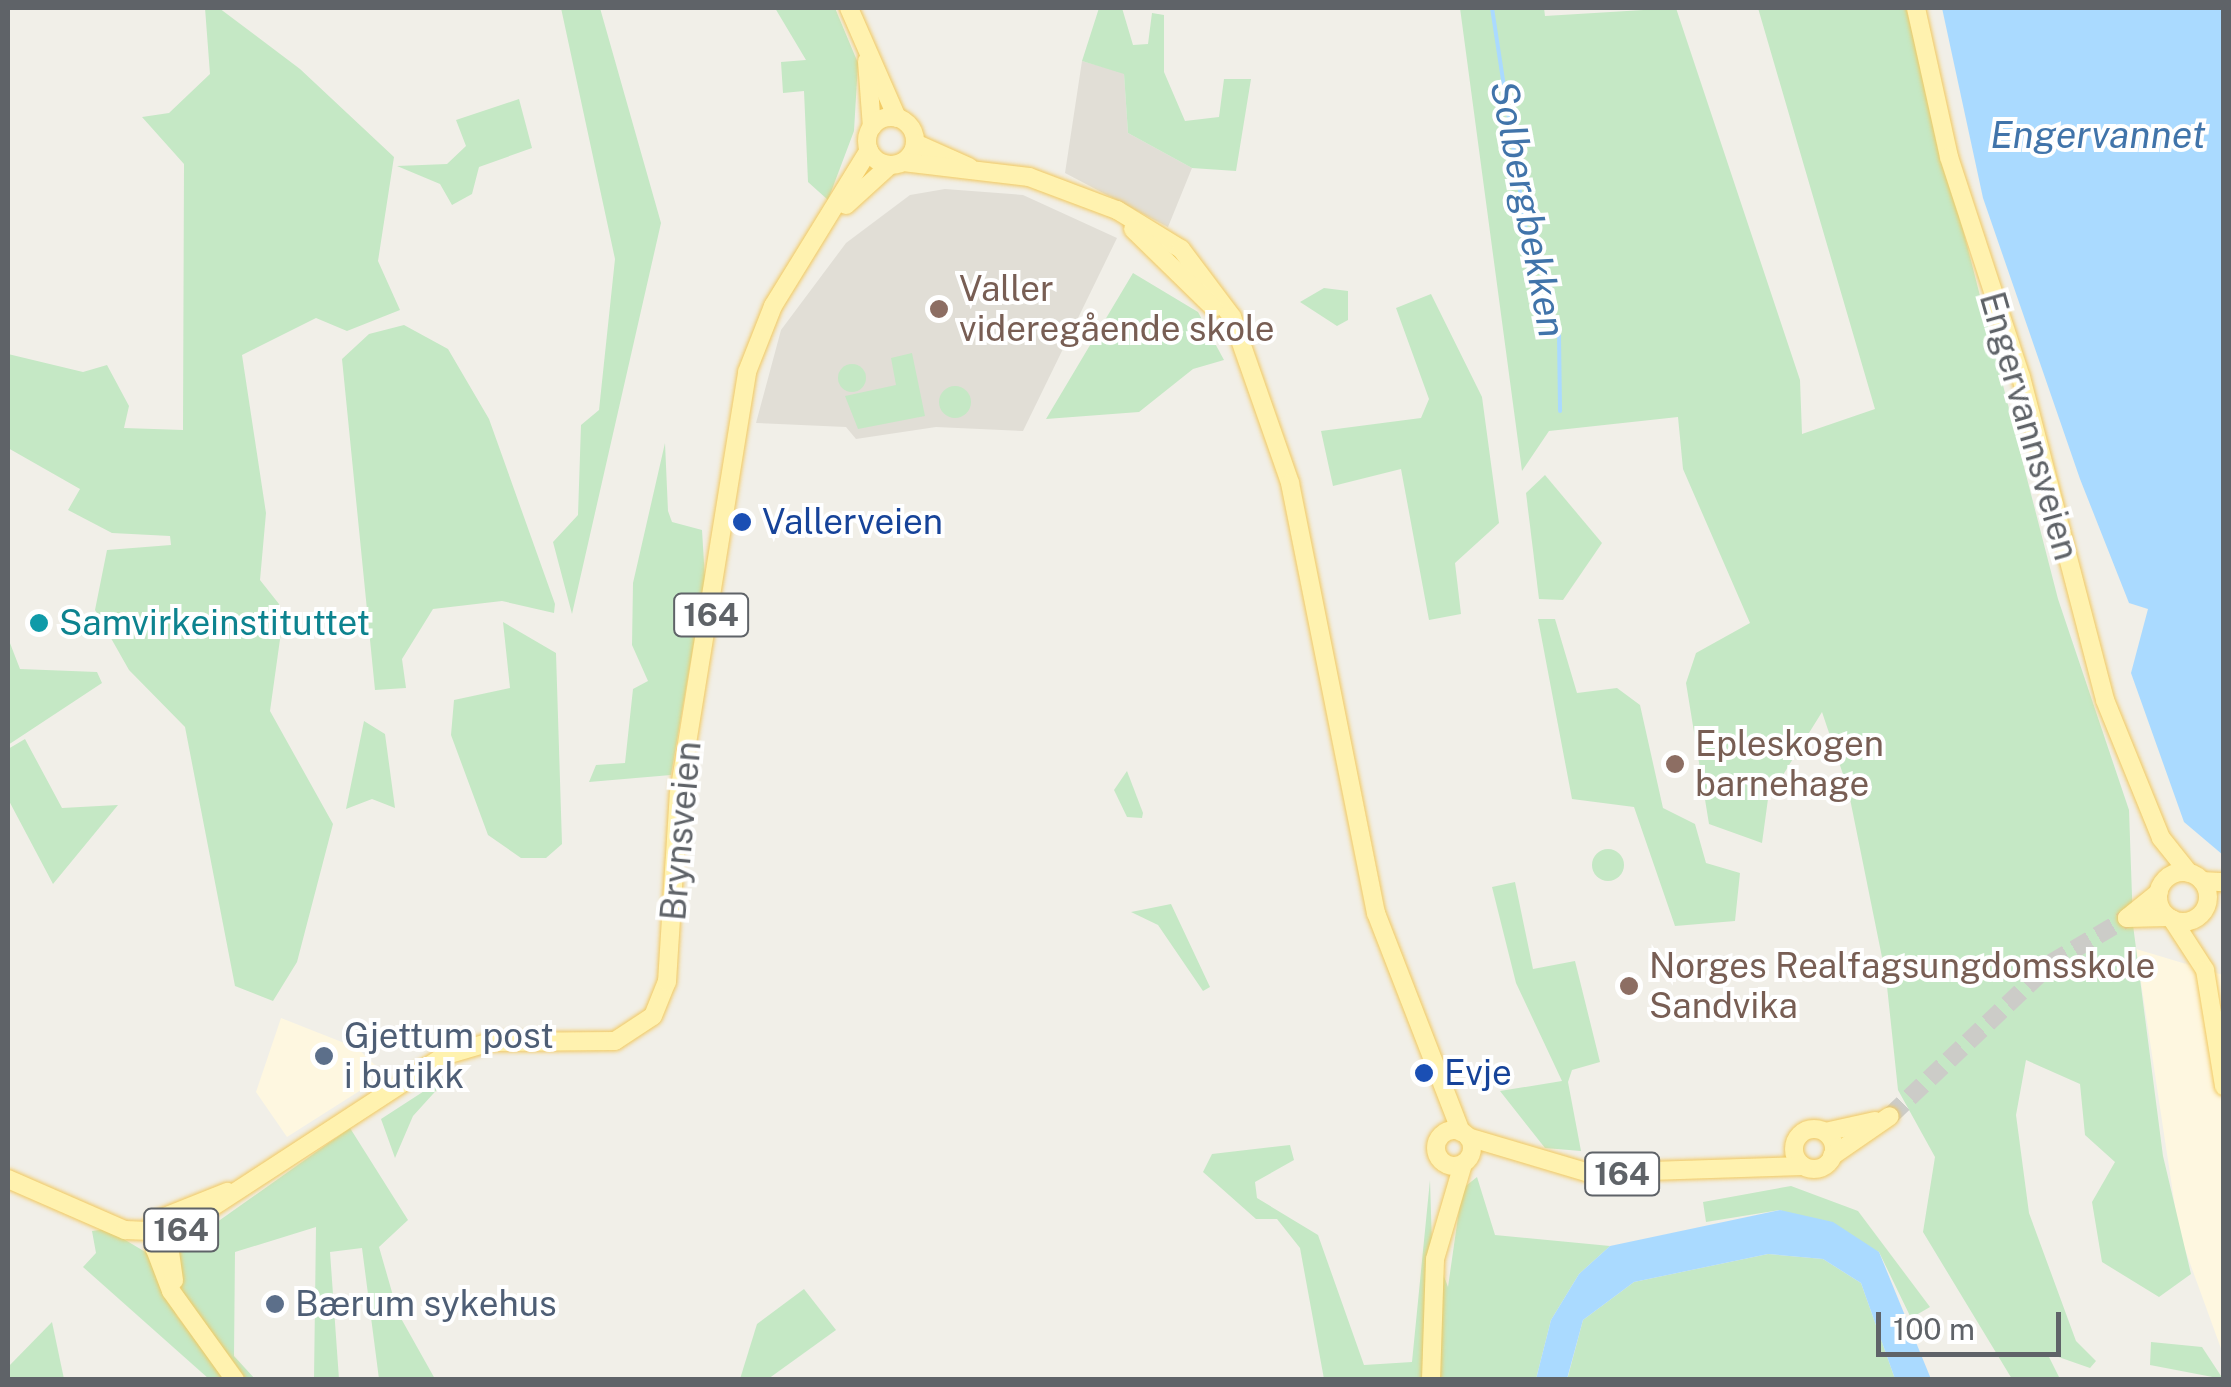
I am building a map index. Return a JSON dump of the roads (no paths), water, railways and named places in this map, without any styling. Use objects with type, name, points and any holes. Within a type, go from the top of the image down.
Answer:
[{"type":"main road","points":[[849,8],[897,118],[914,144],[978,171]]},
{"type":"main road","name":"Engervannsveien","points":[[1916,8],[1949,157],[2021,377],[2100,685],[2161,838],[2196,877]]},
{"type":"main road","points":[[863,35],[872,127],[897,118]]},
{"type":"main road","name":"164","points":[[869,150],[872,127]]},
{"type":"main road","name":"164","points":[[896,163],[914,144]]},
{"type":"main road","points":[[869,150],[896,163],[1037,179],[1103,206],[1187,275],[1246,353],[1310,570],[1371,896],[1438,1074],[1465,1134],[1465,1163],[1440,1232]]},
{"type":"main road","name":"Brynsveien","points":[[8,1179],[100,1218],[164,1229],[250,1183],[446,1055],[491,1042],[615,1041],[659,1007],[681,780],[747,372],[773,306],[832,219],[869,150]]},
{"type":"main road","name":"Brynsveien","points":[[832,219],[896,163]]},
{"type":"main road","name":"Engervannsveien","points":[[2159,891],[2161,838]]},
{"type":"main road","points":[[2211,906],[2170,918],[2127,918],[2159,891],[2196,877],[2223,882]]},
{"type":"main road","points":[[2196,877],[2211,906],[2200,954],[2224,1086]]},
{"type":"main road","points":[[2159,891],[2170,918],[2200,954]]},
{"type":"main road","points":[[1432,1380],[1427,1322],[1440,1232],[1442,1135],[1438,1074]]},
{"type":"main road","name":"164","points":[[1440,1161],[1518,1159],[1614,1174],[1728,1164],[1820,1168],[1890,1116],[1825,1132],[1806,1130],[1794,1144],[1728,1164]]},
{"type":"main road","points":[[1825,1132],[1832,1156]]},
{"type":"main road","points":[[1442,1135],[1465,1134]]},
{"type":"main road","name":"164","points":[[1465,1134],[1518,1159]]},
{"type":"main road","points":[[1794,1144],[1803,1166]]},
{"type":"main road","points":[[164,1229],[176,1296],[235,1380]]},
{"type":"water","name":"Engervannet","points":[[1942,8],[2223,8],[2223,855],[2184,822],[2131,673],[2148,609],[2129,603],[2080,479],[1983,198]]},
{"type":"water","points":[[1780,1210],[1833,1222],[1879,1252],[1931,1379],[1895,1379],[1861,1283],[1823,1259],[1768,1254],[1634,1282],[1583,1320],[1567,1379],[1536,1379],[1551,1320],[1579,1274],[1610,1246]]},
{"type":"waterway","name":"Solbergbekken","points":[[1492,8],[1534,283],[1559,336],[1560,411]]},
{"type":"tunnel","points":[[1890,1116],[2051,963],[2127,918]]},
{"type":"place","name":"Valler videregående skole","points":[[939,309]]},
{"type":"place","name":"Vallerveien","points":[[742,522]]},
{"type":"place","name":"Samvirkeinstituttet","points":[[39,623]]},
{"type":"place","name":"Epleskogen barnehage","points":[[1675,764]]},
{"type":"place","name":"Norges Realfagsungdomsskole Sandvika","points":[[1629,986]]},
{"type":"place","name":"Gjettum post i butikk","points":[[324,1056]]},
{"type":"place","name":"Evje","points":[[1424,1073]]},
{"type":"place","name":"Bærum sykehus","points":[[275,1304]]}]
